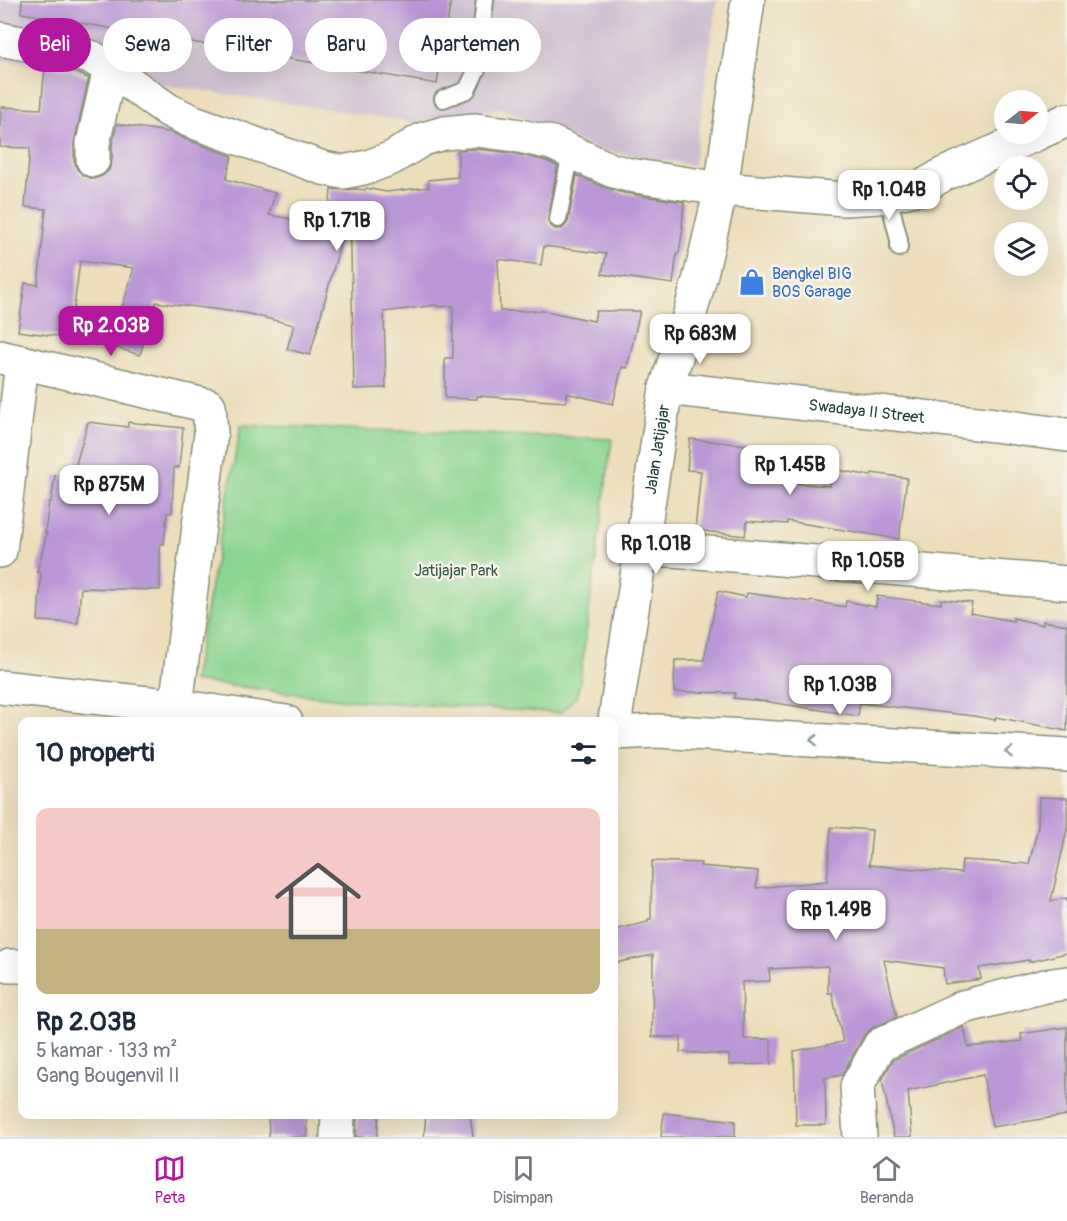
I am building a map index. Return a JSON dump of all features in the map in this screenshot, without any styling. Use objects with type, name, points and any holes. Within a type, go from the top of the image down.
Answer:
[{"type":"street","name":"Jalan Jatijajar","points":[[615,717],[666,388],[700,279],[721,189],[748,0]]},
{"type":"street","points":[[0,39],[75,53],[93,58],[103,64]]},
{"type":"street","points":[[93,160],[93,144],[109,72]]},
{"type":"street","points":[[114,72],[168,110],[191,121],[334,172],[368,167],[392,158],[423,139],[444,133],[476,130],[552,143],[611,170],[629,175],[721,189],[844,199],[879,197],[920,188],[944,174],[1012,144]]},
{"type":"street","points":[[1048,128],[1067,120]]},
{"type":"street","points":[[0,551],[11,359],[209,406],[210,433],[176,706]]},
{"type":"street","name":"Swadaya II Street","points":[[666,388],[1067,435]]},
{"type":"street","points":[[640,549],[1067,583]]},
{"type":"street","points":[[0,687],[176,706],[252,717]]},
{"type":"street","points":[[618,733],[658,731],[1067,755]]},
{"type":"street","points":[[860,1137],[857,1086],[880,1045],[963,1007],[1067,983]]},
{"type":"street","points":[[337,1137],[338,1119]]},
{"type":"lane","points":[[443,99],[467,90],[477,69],[485,0]]},
{"type":"lane","points":[[558,219],[571,152]]},
{"type":"lane","points":[[888,195],[899,248]]},
{"type":"shaded area","points":[[0,0],[717,0],[694,165],[597,150],[501,108],[417,123],[79,72],[91,72],[91,18],[18,18],[18,63],[0,60]]},
{"type":"green space","name":"Jatijajar Park","points":[[241,425],[612,439],[578,695],[560,713],[347,700],[193,681]]},
{"type":"building","points":[[22,0],[451,0],[448,18],[399,18],[399,72],[439,72],[437,84],[367,72],[387,72],[387,18],[305,18],[305,61],[293,59],[293,18],[204,18],[204,44],[192,42],[192,18],[103,18],[103,27],[91,25],[91,18],[50,18],[21,13]]},
{"type":"building","points":[[44,72],[74,72],[89,78],[74,143],[74,160],[77,169],[84,176],[94,179],[109,170],[117,124],[169,131],[232,156],[226,179],[275,193],[269,215],[318,224],[320,215],[329,217],[331,189],[365,190],[366,188],[386,192],[429,187],[428,180],[458,177],[458,150],[476,149],[512,153],[546,161],[557,166],[548,218],[548,222],[555,229],[562,229],[568,222],[577,175],[603,187],[624,193],[684,202],[683,227],[673,284],[602,274],[606,254],[544,246],[541,265],[498,259],[500,311],[546,311],[594,321],[596,311],[640,311],[627,368],[622,367],[613,404],[566,393],[566,402],[477,396],[477,399],[445,398],[445,358],[453,358],[453,306],[438,307],[437,305],[384,312],[386,388],[354,389],[350,208],[310,355],[287,349],[294,325],[245,313],[156,302],[140,355],[111,346],[134,268],[80,261],[70,338],[18,331],[25,283],[38,285],[46,209],[25,207],[30,148],[0,147],[1,107],[41,109]]},
{"type":"building","points":[[88,422],[128,427],[128,422],[183,428],[179,468],[174,467],[172,513],[167,513],[164,544],[160,544],[160,590],[81,588],[78,623],[38,621],[41,573],[37,572],[47,533],[45,533],[49,502],[51,502],[55,475],[72,478]]},
{"type":"building","points":[[690,439],[756,446],[752,480],[830,486],[832,469],[871,476],[872,473],[907,478],[899,539],[787,521],[787,524],[747,521],[745,536],[695,530],[701,471],[687,470]]},
{"type":"building","points":[[718,591],[746,597],[747,593],[845,607],[846,601],[876,607],[877,596],[941,604],[941,599],[972,603],[970,613],[1013,621],[1013,618],[1043,625],[1043,621],[1067,625],[1067,731],[996,717],[995,720],[860,703],[858,716],[734,698],[735,693],[674,692],[675,660],[704,660]]},
{"type":"building","points":[[1039,797],[1067,798],[1067,830],[1051,901],[1067,898],[1067,953],[1029,962],[1029,960],[979,968],[981,979],[945,984],[943,968],[884,960],[897,1017],[872,1028],[864,1035],[842,1075],[825,1078],[826,1125],[796,1125],[794,1051],[843,1042],[832,993],[828,993],[828,966],[769,969],[770,981],[742,982],[744,1039],[771,1039],[771,1064],[729,1065],[729,1055],[680,1052],[681,1037],[652,1037],[653,955],[618,962],[618,929],[648,922],[648,919],[651,919],[652,861],[701,863],[700,866],[758,871],[756,888],[827,881],[831,827],[872,830],[869,865],[961,873],[962,860],[1029,864],[1038,827]]},
{"type":"building","points":[[964,1027],[968,1047],[1022,1041],[1021,1034],[1067,1027],[1067,1115],[992,1127],[983,1075],[908,1091],[912,1137],[894,1137],[882,1080],[893,1060]]},
{"type":"building","points":[[664,1113],[735,1121],[735,1137],[661,1137]]},
{"type":"building","points":[[268,1119],[306,1119],[307,1137],[269,1137]]},
{"type":"building","points":[[357,1119],[379,1119],[377,1137],[356,1137]]},
{"type":"building","points":[[426,1119],[471,1119],[473,1137],[424,1137]]},
{"type":"place","name":"Bengkel BIG BOS Garage","points":[[752,282]]}]
